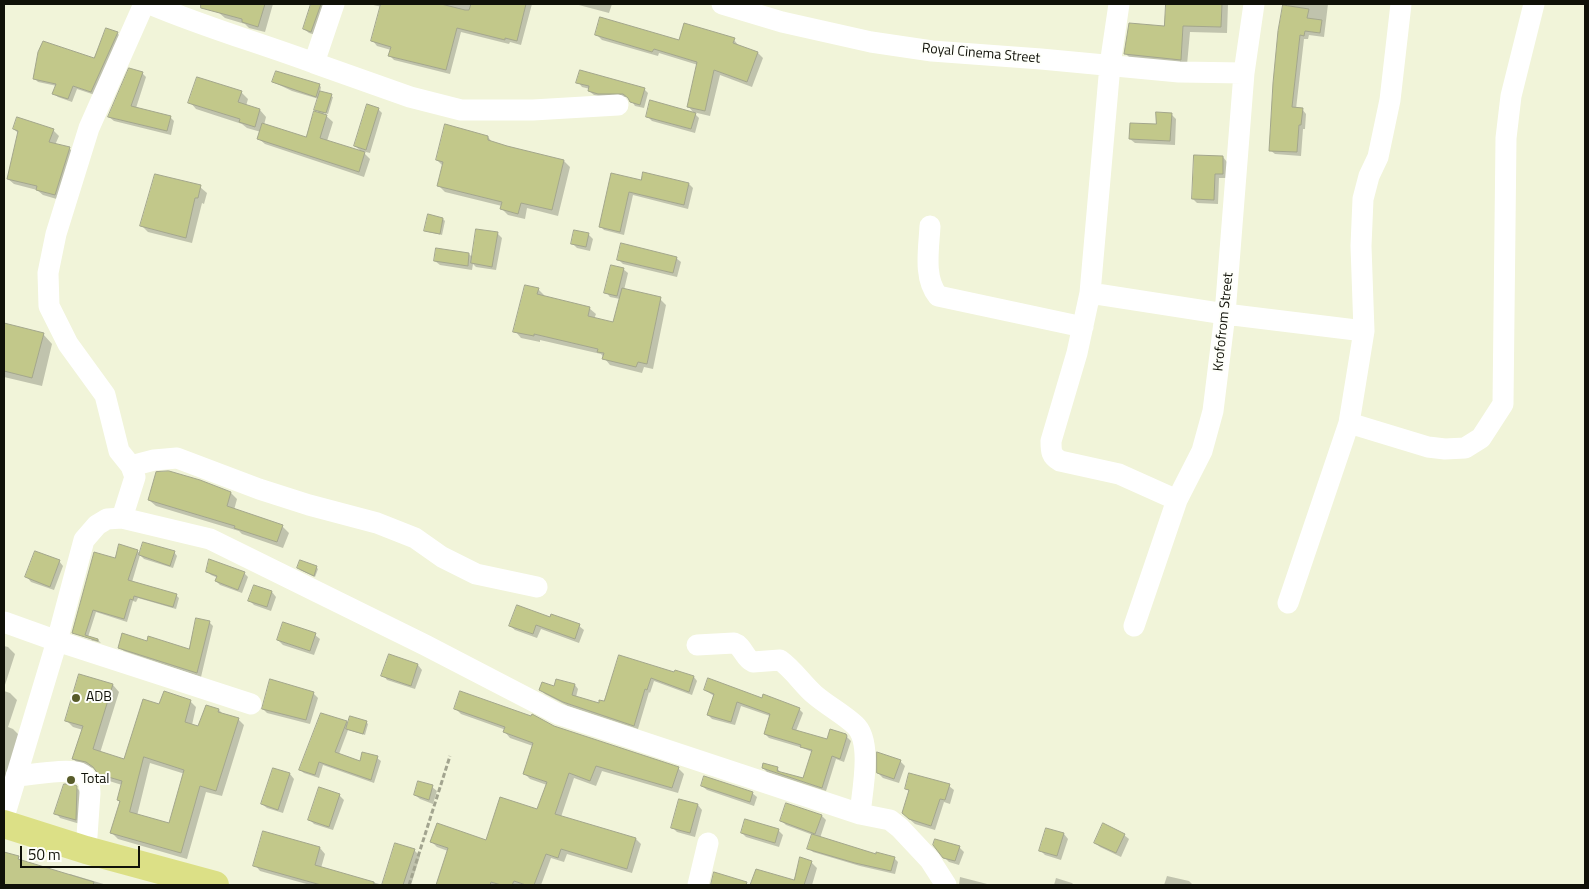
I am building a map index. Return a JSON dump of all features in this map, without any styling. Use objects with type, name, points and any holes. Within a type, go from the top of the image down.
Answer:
[{"type":"main road","points":[[4,824],[86,850],[215,885]]},
{"type":"street","points":[[122,518],[135,477],[131,466],[119,451],[105,395],[68,344],[49,306],[48,273],[56,234],[89,128],[144,4]]},
{"type":"street","points":[[150,4],[234,36],[260,43],[410,97],[461,110],[533,110],[618,105]]},
{"type":"street","points":[[314,63],[334,4]]},
{"type":"street","name":"Royal Cinema Street","points":[[722,4],[782,22],[871,42],[932,52],[1179,72],[1244,73]]},
{"type":"street","points":[[1119,4],[1110,65],[1090,293],[1077,353],[1051,441],[1050,451],[1060,461],[1119,474],[1177,500]]},
{"type":"street","name":"Krofofrom Street","points":[[1134,626],[1177,500],[1202,451],[1213,411],[1225,314],[1244,73],[1254,4]]},
{"type":"street","points":[[1288,603],[1349,423],[1364,331],[1360,246],[1363,199],[1369,176],[1378,157],[1390,100],[1401,4]]},
{"type":"street","points":[[1349,423],[1428,447],[1445,449],[1465,448],[1481,438],[1503,404],[1506,138],[1511,96],[1534,4]]},
{"type":"street","points":[[930,226],[929,278],[933,290],[938,296],[1082,327]]},
{"type":"street","points":[[1090,293],[1225,314],[1364,331]]},
{"type":"street","points":[[131,466],[154,460],[177,458],[301,503],[377,523],[415,538],[442,557],[476,574],[537,588]]},
{"type":"street","points":[[4,817],[57,642],[84,540],[97,525],[107,519],[122,518],[210,539],[425,645],[558,714],[860,814],[890,820],[930,860],[946,885]]},
{"type":"street","points":[[4,622],[57,642],[251,704]]},
{"type":"street","points":[[697,645],[734,643],[738,644],[749,660],[753,662],[780,660],[801,679],[810,691],[857,726],[863,738],[866,751],[860,814]]},
{"type":"street","points":[[16,776],[66,772],[80,773],[87,778],[90,784],[90,793],[86,850]]},
{"type":"street","points":[[698,885],[708,843]]},
{"type":"path","points":[[409,885],[450,756]]},
{"type":"building","points":[[201,4],[265,4],[258,27],[242,22],[242,19],[201,8]]},
{"type":"building","points":[[311,4],[321,4],[311,32],[303,29]]},
{"type":"building","points":[[381,4],[441,4],[469,10],[471,4],[526,4],[517,41],[505,38],[505,40],[457,28],[446,70],[388,56],[391,47],[371,41]]},
{"type":"building","points":[[1166,4],[1222,4],[1221,27],[1183,26],[1181,60],[1124,54],[1129,23],[1164,26]]},
{"type":"building","points":[[1283,5],[1309,9],[1307,18],[1322,20],[1320,33],[1305,31],[1304,36],[1300,35],[1292,107],[1303,108],[1301,125],[1299,125],[1297,152],[1269,151],[1273,83],[1278,31]]},
{"type":"building","points":[[600,17],[679,40],[684,23],[735,38],[733,43],[758,52],[747,82],[714,70],[705,111],[687,107],[697,62],[654,49],[652,52],[595,35]]},
{"type":"building","points":[[106,28],[118,32],[91,92],[73,86],[68,99],[52,94],[56,84],[33,79],[38,52],[43,41],[94,58]]},
{"type":"building","points":[[129,68],[143,72],[131,106],[171,116],[167,131],[108,117]]},
{"type":"building","points":[[580,70],[645,88],[640,105],[630,102],[623,94],[598,94],[588,91],[589,86],[576,83]]},
{"type":"building","points":[[276,71],[320,84],[316,97],[272,82]]},
{"type":"building","points":[[197,77],[242,91],[238,102],[260,109],[255,127],[239,122],[240,119],[188,103]]},
{"type":"building","points":[[320,91],[332,94],[326,113],[314,110]]},
{"type":"building","points":[[650,100],[696,113],[691,129],[646,117]]},
{"type":"building","points":[[367,104],[379,108],[366,150],[354,146]]},
{"type":"building","points":[[314,111],[327,115],[320,138],[365,152],[359,172],[257,139],[262,123],[306,137]]},
{"type":"building","points":[[1156,112],[1172,113],[1170,141],[1129,139],[1130,123],[1156,124]]},
{"type":"building","points":[[17,117],[54,129],[49,142],[70,147],[55,195],[36,190],[37,186],[7,179],[18,131],[13,129]]},
{"type":"building","points":[[445,124],[488,136],[488,140],[507,146],[564,160],[552,210],[521,203],[518,214],[500,209],[502,202],[437,186],[443,162],[436,160]]},
{"type":"building","points":[[1194,155],[1223,156],[1223,174],[1215,174],[1214,200],[1192,199]]},
{"type":"building","points":[[643,172],[689,183],[684,205],[629,192],[620,232],[599,227],[611,173],[641,180]]},
{"type":"building","points":[[155,174],[201,185],[198,198],[195,198],[186,238],[140,226]]},
{"type":"building","points":[[428,214],[443,218],[440,234],[424,231]]},
{"type":"building","points":[[476,229],[498,232],[492,267],[471,263]]},
{"type":"building","points":[[574,230],[589,233],[586,247],[571,244]]},
{"type":"building","points":[[621,243],[677,257],[673,273],[617,260]]},
{"type":"building","points":[[436,248],[469,253],[468,266],[434,261]]},
{"type":"building","points":[[611,265],[624,268],[617,296],[604,293]]},
{"type":"building","points":[[525,285],[539,288],[537,294],[590,307],[588,316],[613,322],[622,288],[661,297],[647,364],[638,362],[636,367],[602,359],[604,353],[597,352],[598,349],[534,334],[534,336],[513,332]]},
{"type":"building","points":[[4,323],[44,333],[32,378],[4,371]]},
{"type":"building","points":[[169,471],[231,492],[227,506],[283,525],[277,542],[234,528],[235,526],[148,500],[156,472]]},
{"type":"building","points":[[143,542],[175,551],[170,566],[139,555]]},
{"type":"building","points":[[119,544],[138,550],[128,580],[177,594],[173,607],[134,596],[133,600],[130,599],[124,619],[93,610],[85,635],[98,639],[98,641],[72,633],[94,552],[115,558]]},
{"type":"building","points":[[35,551],[60,560],[50,587],[25,577]]},
{"type":"building","points":[[209,559],[245,572],[238,590],[215,581],[217,576],[206,572]]},
{"type":"building","points":[[300,560],[317,566],[314,576],[297,568]]},
{"type":"building","points":[[254,585],[272,591],[267,607],[248,601]]},
{"type":"building","points":[[517,605],[550,617],[551,614],[580,624],[575,639],[536,625],[533,634],[509,626]]},
{"type":"building","points":[[196,618],[210,621],[197,673],[118,648],[122,633],[147,641],[148,636],[189,649]]},
{"type":"building","points":[[283,622],[316,633],[310,651],[277,640]]},
{"type":"building","points":[[389,654],[418,664],[411,686],[381,676]]},
{"type":"building","points":[[619,655],[674,672],[675,670],[694,676],[689,692],[651,678],[647,690],[645,689],[634,726],[563,702],[539,690],[542,682],[554,686],[556,679],[575,684],[572,695],[599,703],[599,700],[604,701]]},
{"type":"building","points":[[79,674],[113,684],[93,749],[124,759],[143,699],[159,704],[164,691],[191,700],[185,722],[198,726],[206,705],[219,709],[218,712],[239,718],[216,791],[200,786],[181,853],[110,833],[120,801],[117,800],[122,781],[98,774],[86,762],[72,759],[83,726],[65,721]],"holes":[[[144,757],[184,770],[169,823],[130,812]]]},
{"type":"building","points":[[708,678],[762,698],[763,694],[800,708],[792,729],[827,739],[830,729],[846,734],[840,759],[832,756],[822,788],[762,768],[763,763],[778,767],[777,771],[803,778],[812,750],[764,734],[770,714],[737,702],[731,722],[707,715],[714,694],[704,690]]},
{"type":"building","points":[[270,679],[314,692],[306,720],[262,709]]},
{"type":"building","points":[[460,691],[531,716],[532,714],[554,726],[679,767],[672,788],[596,766],[590,781],[569,773],[555,814],[636,838],[627,869],[561,849],[558,858],[546,854],[534,885],[526,885],[514,881],[512,885],[501,885],[491,882],[490,885],[436,885],[448,848],[430,842],[437,823],[486,840],[500,797],[537,809],[547,782],[523,774],[533,743],[503,732],[505,727],[454,709]]},
{"type":"building","points":[[321,713],[347,721],[335,752],[360,761],[362,752],[378,756],[371,780],[319,762],[315,775],[299,770]]},
{"type":"building","points":[[350,716],[367,721],[363,734],[346,729]]},
{"type":"building","points":[[877,752],[901,760],[894,779],[877,773]]},
{"type":"building","points":[[273,768],[290,773],[278,810],[261,804]]},
{"type":"building","points":[[909,773],[950,784],[945,800],[940,799],[931,826],[909,819],[902,813],[909,790],[905,789]]},
{"type":"building","points":[[704,776],[753,792],[750,802],[701,786]]},
{"type":"building","points":[[418,781],[433,785],[429,800],[414,795]]},
{"type":"building","points":[[64,784],[77,786],[76,820],[54,814]]},
{"type":"building","points":[[319,787],[340,794],[329,827],[308,820]]},
{"type":"building","points":[[679,799],[698,804],[690,833],[671,828]]},
{"type":"building","points":[[786,803],[822,815],[815,834],[780,821]]},
{"type":"building","points":[[745,819],[779,829],[775,843],[741,833]]},
{"type":"building","points":[[1103,823],[1125,834],[1116,853],[1094,843]]},
{"type":"building","points":[[1046,828],[1064,833],[1057,856],[1039,851]]},
{"type":"building","points":[[263,831],[320,847],[315,865],[374,882],[374,885],[321,885],[253,866]]},
{"type":"building","points":[[812,834],[876,854],[876,852],[895,857],[891,871],[807,849]]},
{"type":"building","points":[[935,839],[960,846],[955,861],[943,858],[933,845]]},
{"type":"building","points":[[395,843],[415,849],[403,885],[382,885]]},
{"type":"building","points":[[4,852],[19,856],[18,859],[94,882],[93,885],[4,885]]},
{"type":"building","points":[[800,857],[812,861],[804,885],[750,885],[756,869],[794,880]]},
{"type":"building","points":[[714,872],[747,882],[746,885],[711,885]]},
{"type":"place","name":"ADB","points":[[76,698]]},
{"type":"place","name":"Total","points":[[71,780]]}]
